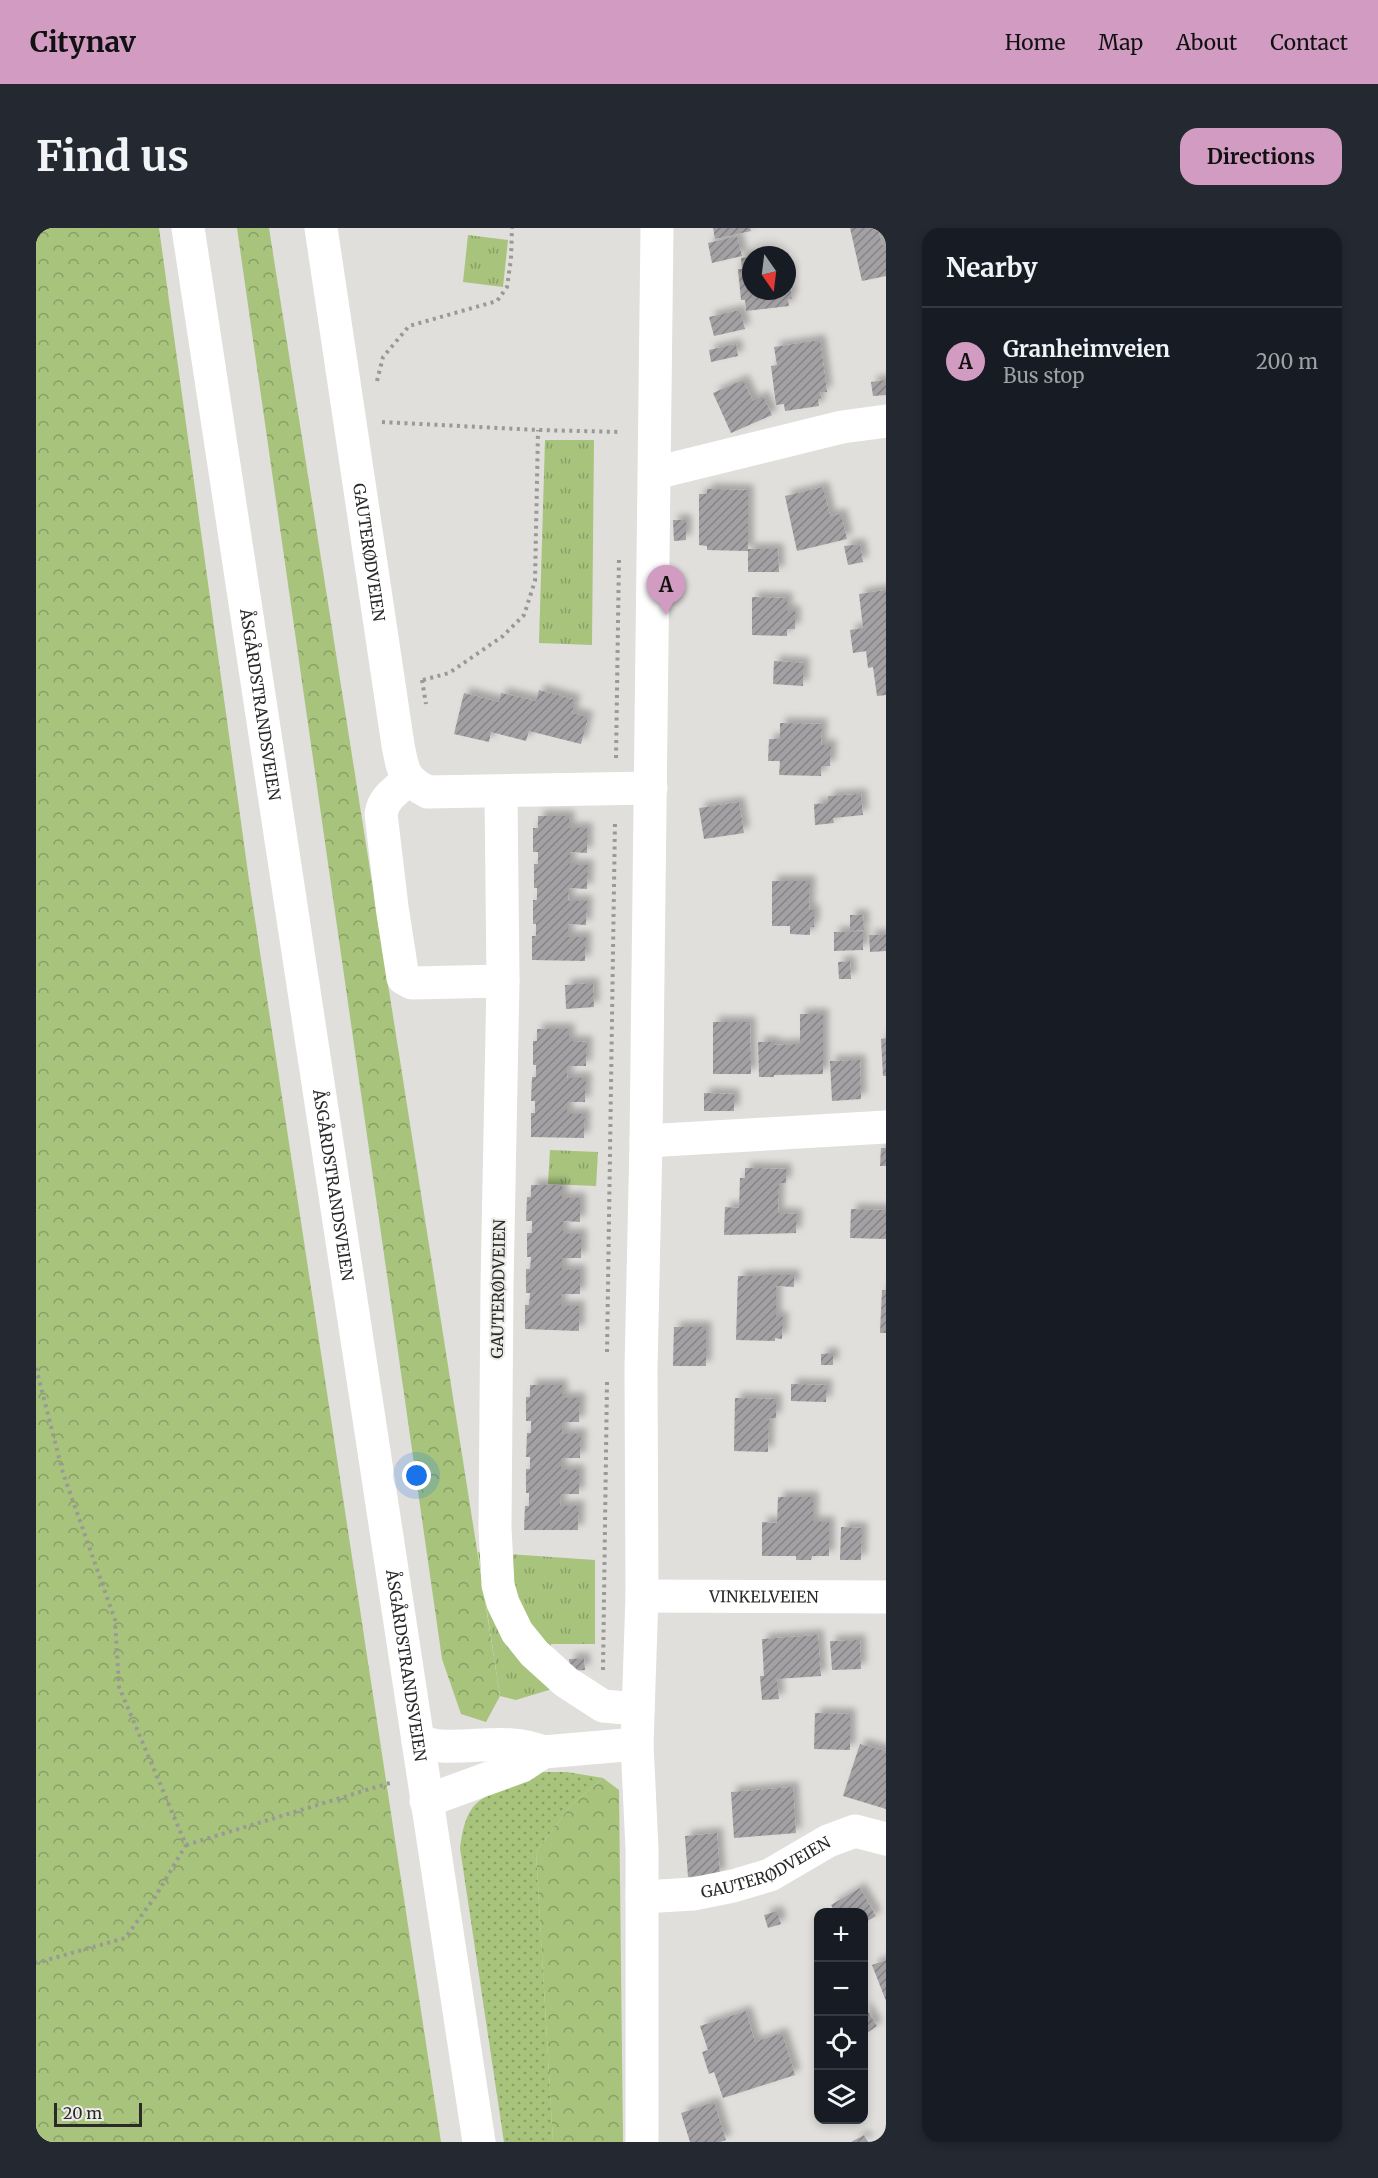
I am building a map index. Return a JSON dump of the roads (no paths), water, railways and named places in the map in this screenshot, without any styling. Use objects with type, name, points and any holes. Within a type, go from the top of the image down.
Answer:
[{"type":"street","name":"ÅSGÅRDSTRANDSVEIEN","points":[[188,228],[479,2142]]},
{"type":"street","name":"GAUTERØDVEIEN","points":[[321,228],[388,683],[398,745],[404,774],[408,780]]},
{"type":"street","points":[[642,2142],[642,1849],[637,1744],[642,1596],[641,1369],[651,788],[657,228]]},
{"type":"street","points":[[655,473],[842,427],[886,421]]},
{"type":"street","points":[[503,981],[412,982],[403,978],[381,814],[387,799],[408,780],[429,792],[651,788]]},
{"type":"street","name":"GAUTERØDVEIEN","points":[[501,792],[503,981],[495,1538],[498,1585],[503,1603],[517,1632],[528,1646],[566,1682],[603,1706],[638,1709]]},
{"type":"street","points":[[646,1141],[886,1126]]},
{"type":"street","name":"VINKELVEIEN","points":[[642,1596],[886,1597]]},
{"type":"street","points":[[422,1772],[440,1746],[498,1744],[528,1746],[543,1752],[637,1744]]},
{"type":"street","points":[[422,1772],[522,1766],[543,1752]]},
{"type":"street","name":"GAUTERØDVEIEN","points":[[642,1897],[693,1894],[733,1886],[770,1875],[828,1841],[855,1830],[886,1839]]},
{"type":"place","name":"Granheimveien","points":[[666,615]]}]
